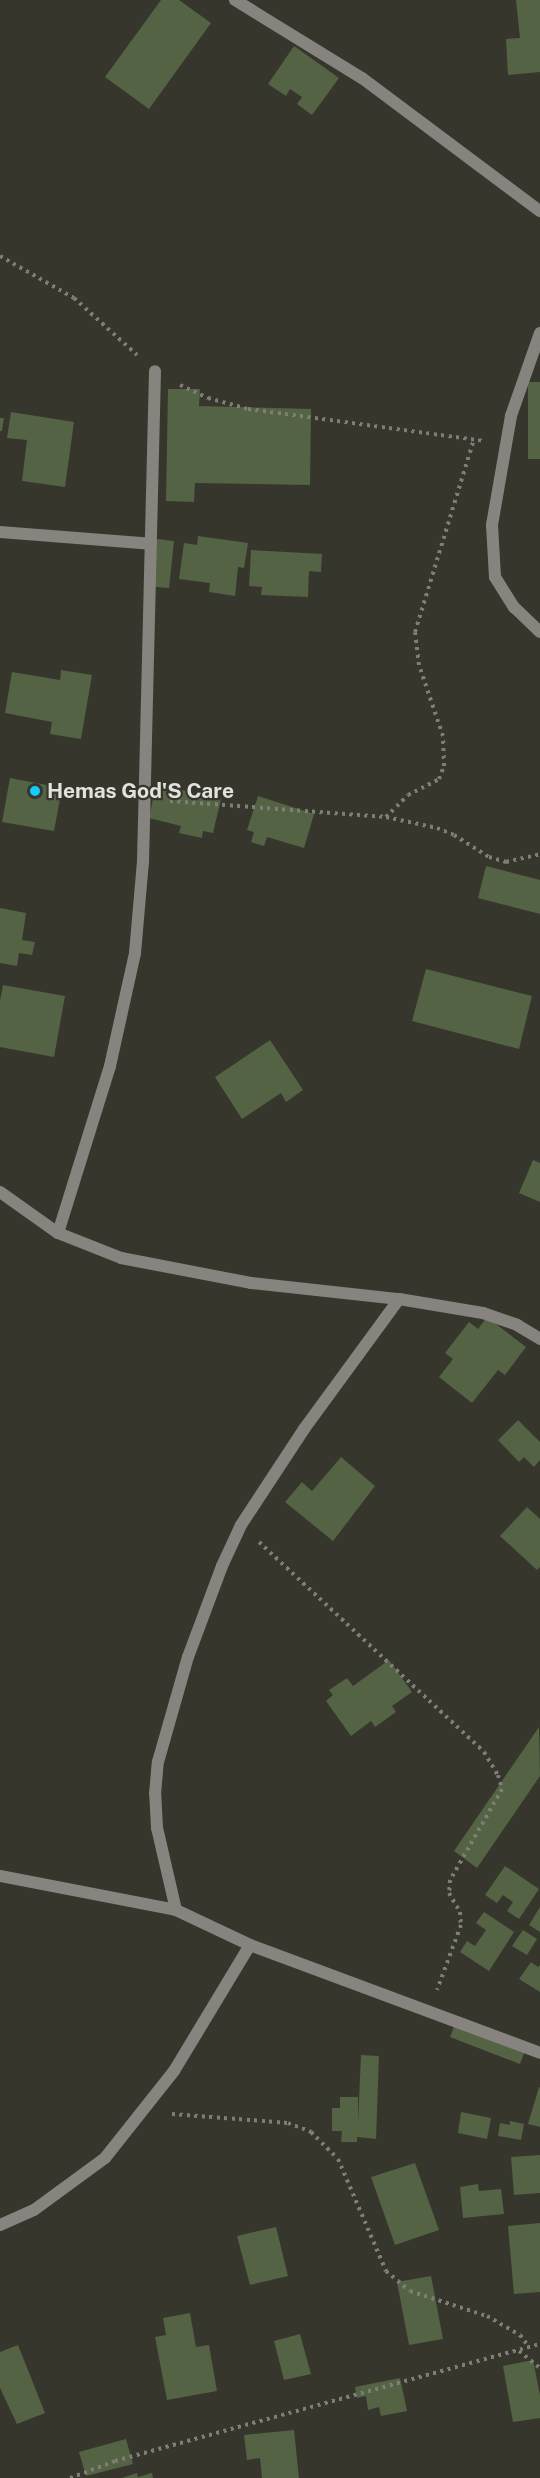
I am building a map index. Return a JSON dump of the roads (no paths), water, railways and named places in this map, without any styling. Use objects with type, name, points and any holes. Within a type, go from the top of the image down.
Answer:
[{"type":"street","points":[[235,0],[362,78],[540,211]]},
{"type":"street","points":[[540,333],[511,416],[492,525],[495,577],[514,607],[540,632]]},
{"type":"street","points":[[58,1233],[110,1066],[135,953],[143,862],[155,371]]},
{"type":"street","points":[[0,532],[151,543]]},
{"type":"street","points":[[0,1192],[58,1233],[132,1260],[251,1283],[399,1299],[483,1313],[517,1325],[540,1340]]},
{"type":"street","points":[[176,1910],[157,1828],[155,1794],[158,1762],[188,1657],[222,1566],[241,1526],[304,1429],[399,1299]]},
{"type":"street","points":[[0,1876],[176,1910],[250,1945],[540,2053]]},
{"type":"street","points":[[0,2225],[34,2210],[105,2158],[174,2071],[250,1945]]},
{"type":"place","name":"Hemas God'S Care","points":[[35,791]]}]
